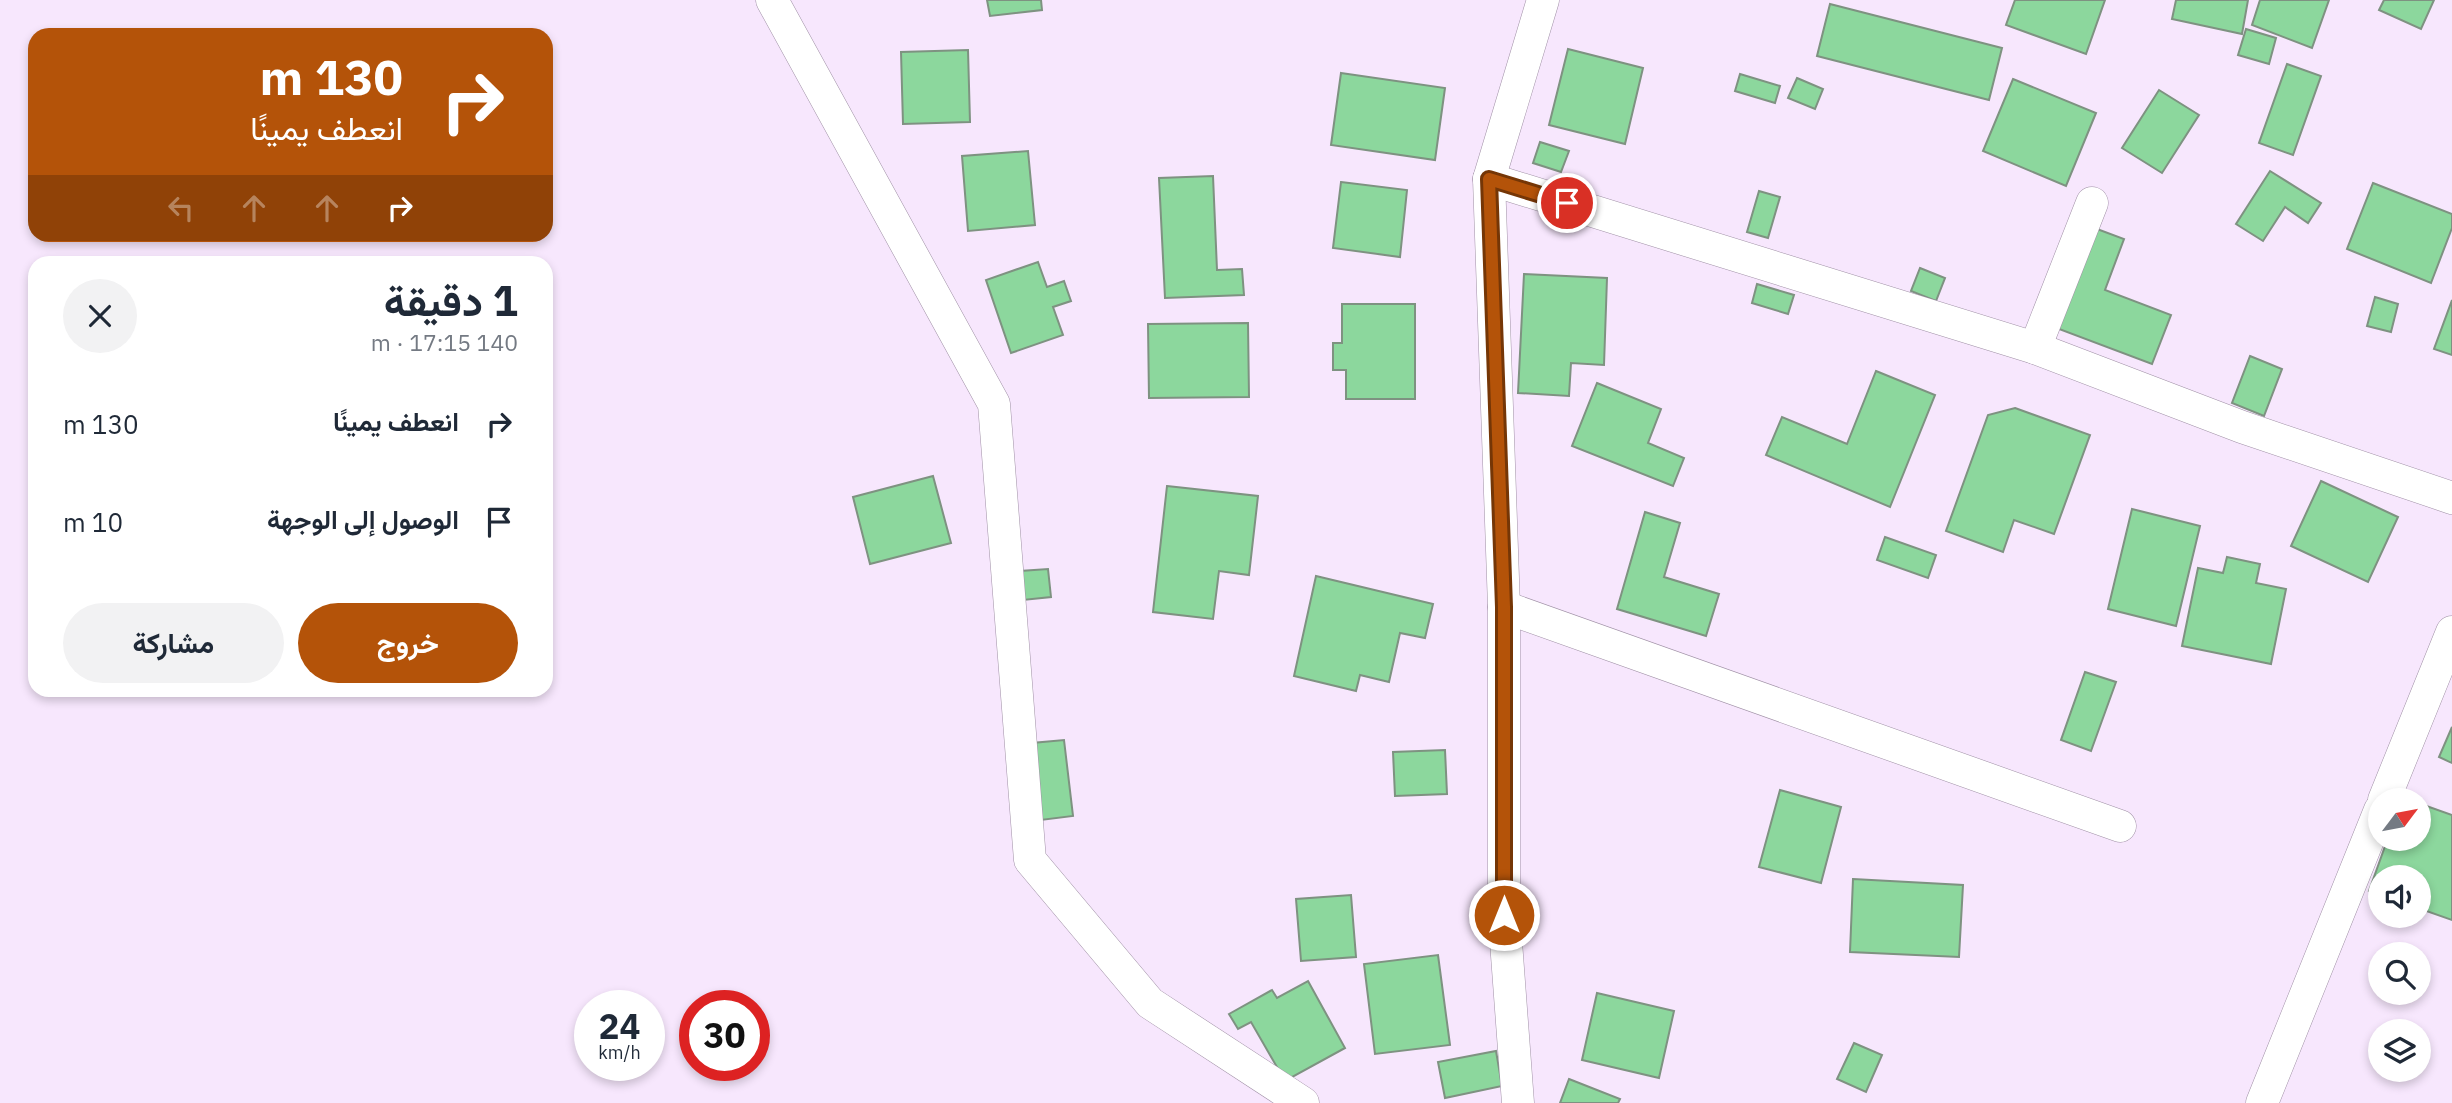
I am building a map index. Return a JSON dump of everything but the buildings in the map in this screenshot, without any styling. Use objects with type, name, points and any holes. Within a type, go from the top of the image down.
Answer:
[{"type":"street","points":[[772,0],[994,404],[1030,860],[1150,1003],[1303,1103]]},
{"type":"street","points":[[1518,1103],[1504,915],[1504,607],[1489,179],[1543,0]]},
{"type":"street","points":[[1489,179],[2035,348],[2242,427],[2452,498]]},
{"type":"street","points":[[2035,348],[2092,203]]},
{"type":"street","points":[[1504,607],[2120,827]]},
{"type":"street","points":[[2389,788],[2452,632]]},
{"type":"street","points":[[2262,1103],[2368,840]]},
{"type":"route","points":[[1504,915],[1504,607],[1489,179],[1567,203]]}]
